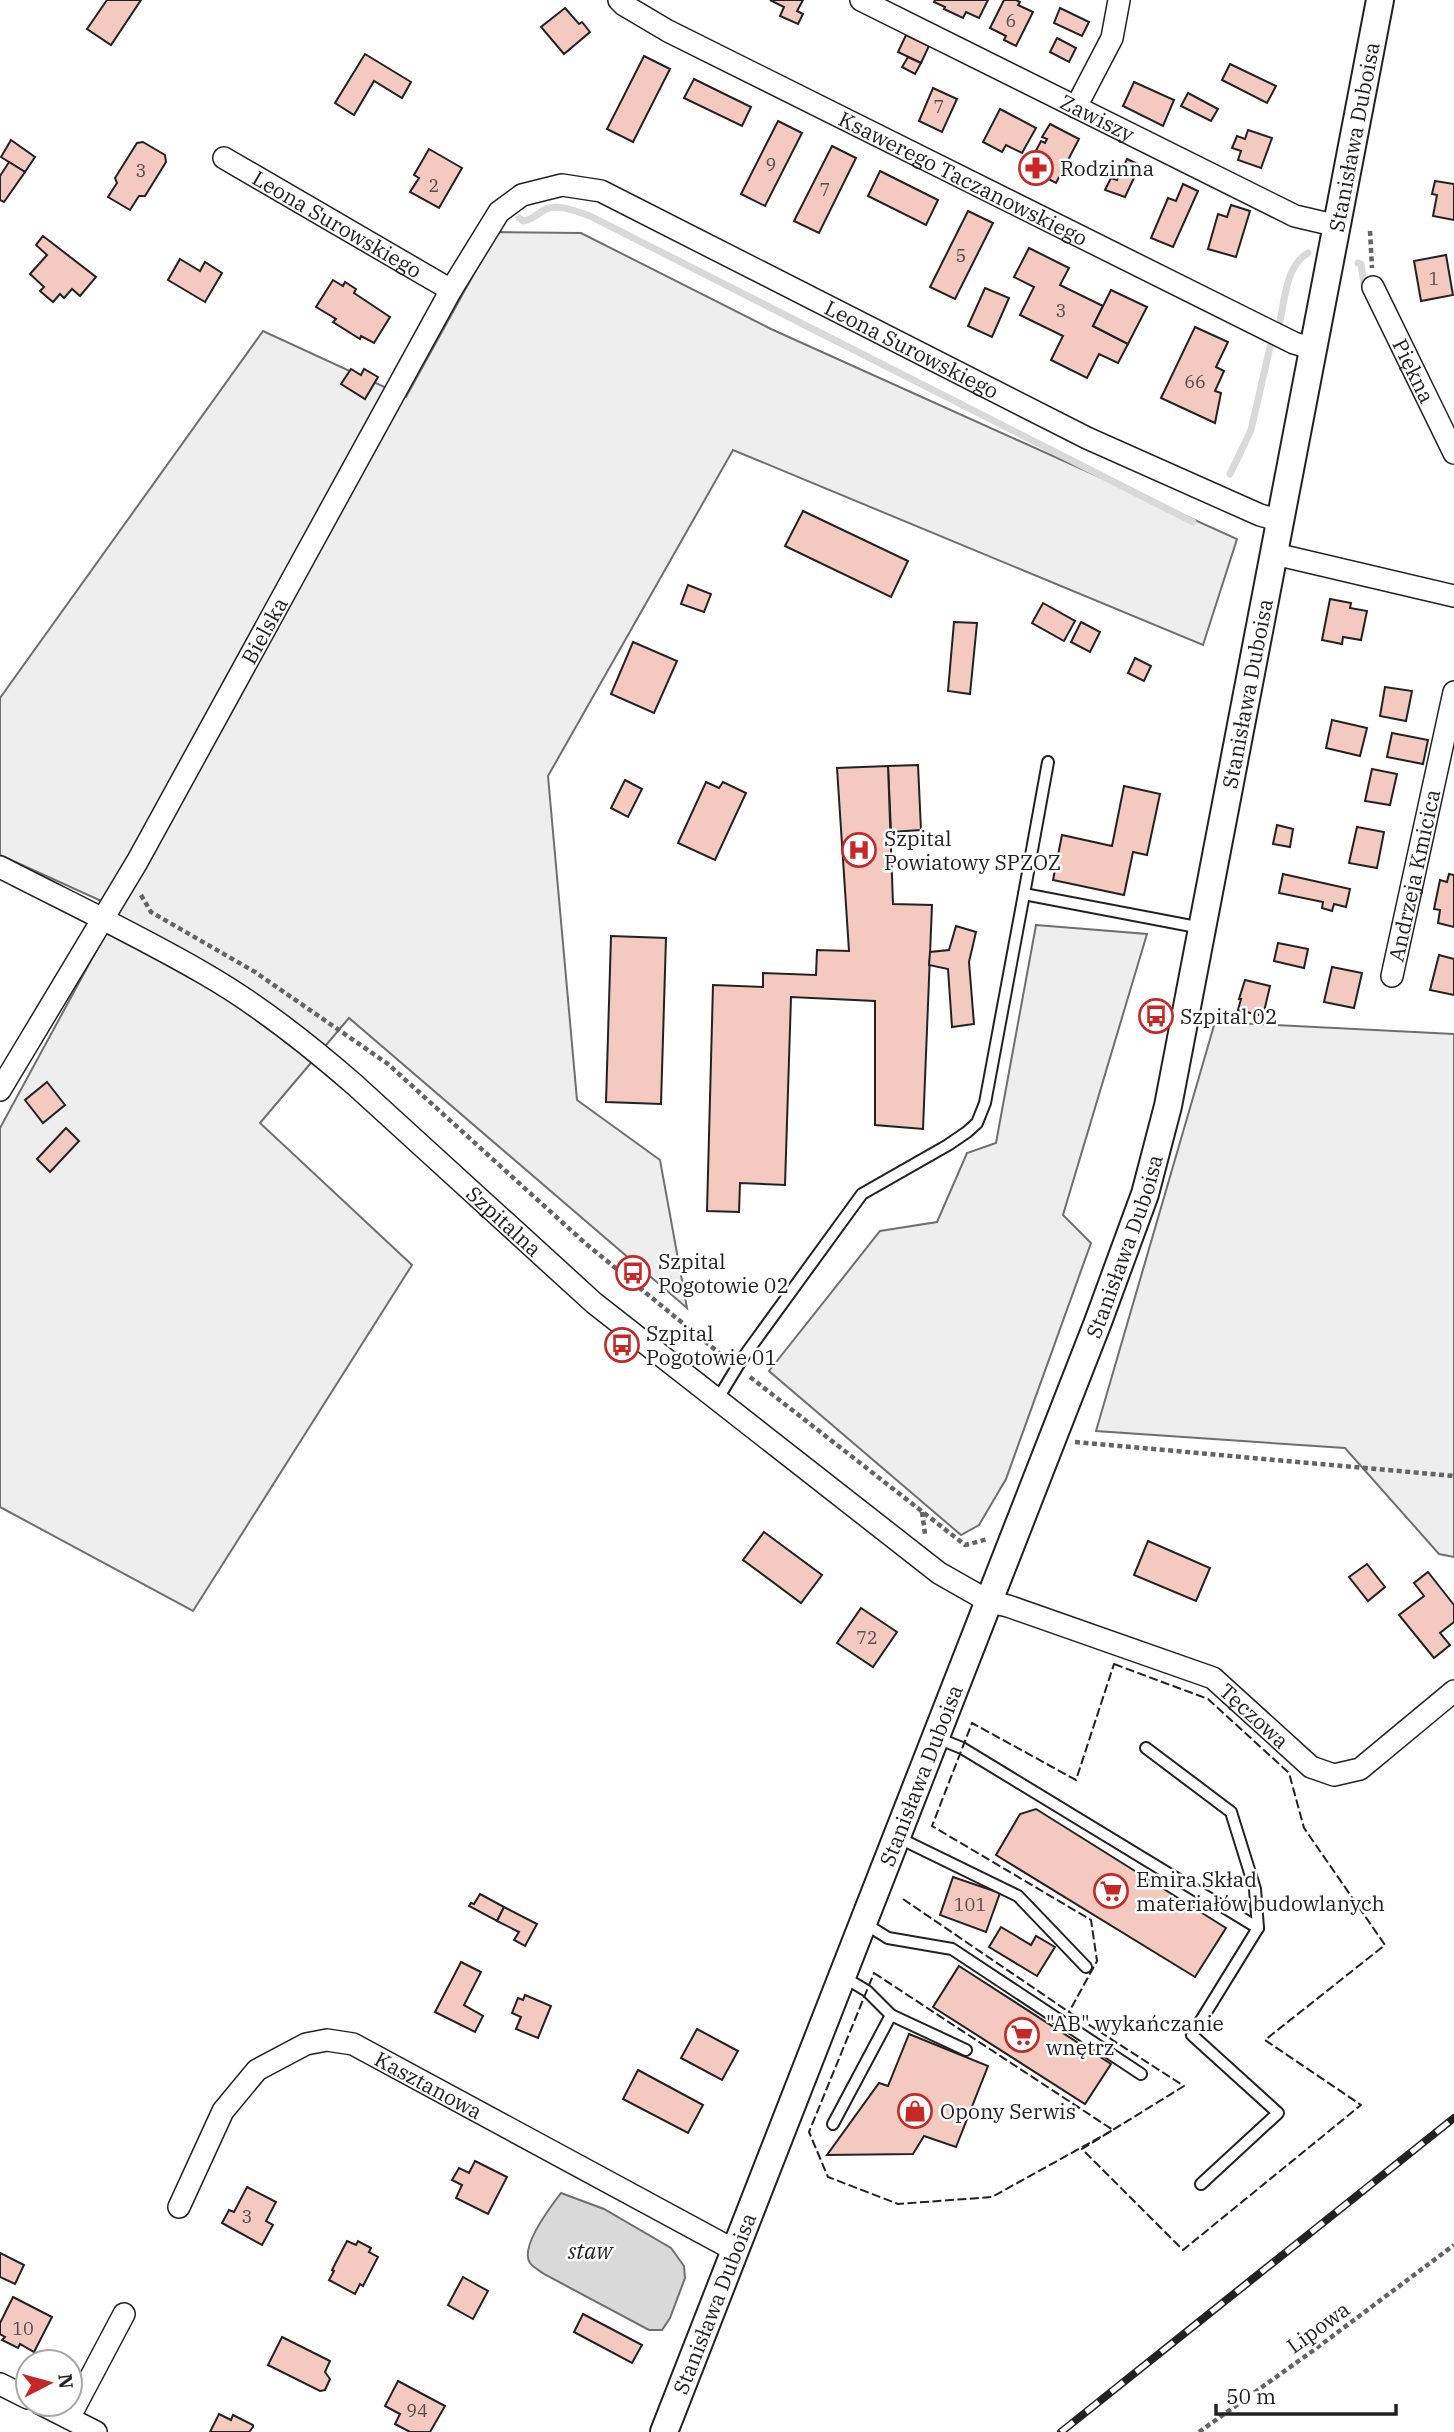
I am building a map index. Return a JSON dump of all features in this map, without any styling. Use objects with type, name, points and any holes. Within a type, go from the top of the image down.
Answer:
[{"type":"street","name":"Ksawerego Taczanowskiego","points":[[620,0],[624,5],[693,44],[1294,343],[1314,349]]},
{"type":"street","name":"Zawiszy","points":[[861,0],[1295,215],[1338,226]]},
{"type":"street","points":[[1076,107],[1112,38],[1119,0]]},
{"type":"street","name":"Stanisława Duboisa","points":[[663,2432],[990,1602],[1145,1194],[1168,1106],[1380,0]]},
{"type":"street","name":"Leona Surowskiego","points":[[224,159],[451,290]]},
{"type":"street","name":"Leona Surowskiego","points":[[542,189],[562,185],[601,191],[1087,438],[1260,515],[1282,521]]},
{"type":"street","name":"Bielska","points":[[0,1090],[137,862],[451,290],[499,212],[522,195],[542,189]]},
{"type":"street","name":"Piękna","points":[[1373,286],[1454,453]]},
{"type":"street","points":[[1275,554],[1454,596]]},
{"type":"street","name":"Andrzeja Kmicica","points":[[1392,976],[1454,692]]},
{"type":"street","name":"Szpitalna","points":[[0,867],[206,974],[274,1019],[316,1051],[594,1303],[939,1573],[990,1602]]},
{"type":"street","name":"Tęczowa","points":[[990,1602],[1213,1678],[1311,1767],[1334,1775],[1360,1769],[1454,1691]]},
{"type":"street","name":"Kasztanowa","points":[[179,2207],[223,2111],[257,2070],[306,2044],[327,2040],[353,2044],[734,2250]]},
{"type":"street","points":[[84,2390],[124,2314]]},
{"type":"street","points":[[69,2418],[96,2432]]},
{"type":"lane","points":[[717,1400],[742,1359],[862,1194],[948,1146],[977,1123],[985,1103],[1048,762]]},
{"type":"lane","points":[[1024,894],[1203,928]]},
{"type":"lane","points":[[937,1738],[962,1748],[1258,1928]]},
{"type":"lane","points":[[1146,1748],[1231,1812],[1255,1889],[1258,1928],[1192,2035],[1278,2113],[1201,2184]]},
{"type":"lane","points":[[897,1837],[1018,1896],[1086,1967]]},
{"type":"lane","points":[[864,1923],[888,1938],[952,1949],[1141,2074]]},
{"type":"lane","points":[[842,1976],[867,1990],[891,2015],[967,2050]]},
{"type":"lane","points":[[834,2124],[891,2015]]},
{"type":"path","points":[[1370,231],[1373,286]]},
{"type":"path","points":[[143,897],[151,912],[255,972],[388,1065],[584,1243],[720,1354]]},
{"type":"path","points":[[755,1381],[965,1545],[982,1542],[992,1536]]},
{"type":"path","points":[[1053,1440],[1454,1476]]},
{"type":"path","name":"Lipowa","points":[[1199,2432],[1454,2245]]},
{"type":"shaded area","points":[[497,232],[581,233],[771,329],[1237,539],[1203,645],[733,450],[548,776],[577,1100],[660,1160],[687,1308],[349,1018],[260,1123],[412,1265],[193,1611],[0,1507],[0,1128],[119,909],[0,855],[0,698],[263,331],[406,397]]},
{"type":"shaded area","points":[[1036,925],[1147,934],[1063,1215],[1091,1243],[1006,1479],[979,1525],[961,1535],[769,1371],[880,1231],[937,1222],[967,1153],[996,1143]]},
{"type":"shaded area","points":[[1215,1022],[1454,1034],[1454,1557],[1439,1554],[1345,1448],[1096,1431]]},
{"type":"water","name":"staw","points":[[561,2193],[604,2209],[671,2248],[684,2266],[685,2278],[670,2318],[662,2330],[649,2330],[544,2274],[530,2263],[528,2256],[532,2237]]},
{"type":"building","points":[[107,0],[141,0],[111,45],[87,29]]},
{"type":"building","points":[[770,0],[803,0],[797,11],[803,14],[798,24],[780,16],[784,7]]},
{"type":"building","points":[[988,0],[979,18],[966,12],[963,18],[944,9],[945,7],[934,2]]},
{"type":"building","points":[[1004,0],[1016,0],[1020,2],[1018,5],[1033,12],[1016,46],[1004,40],[1006,36],[990,28]]},
{"type":"building","points":[[565,8],[590,32],[564,54],[541,27]]},
{"type":"building","points":[[1060,8],[1089,22],[1082,36],[1054,23]]},
{"type":"building","points":[[906,35],[929,46],[921,63],[898,52]]},
{"type":"building","points":[[1057,38],[1076,48],[1069,62],[1050,52]]},
{"type":"building","points":[[365,54],[411,82],[402,98],[374,81],[354,115],[335,103]]},
{"type":"building","points":[[644,56],[670,69],[633,142],[607,129]]},
{"type":"building","points":[[908,57],[921,63],[915,74],[902,67]]},
{"type":"building","points":[[1230,64],[1276,86],[1267,103],[1222,80]]},
{"type":"building","points":[[694,79],[751,107],[742,126],[684,98]]},
{"type":"building","points":[[1134,82],[1174,100],[1163,126],[1123,106]]},
{"type":"building","points":[[933,88],[957,99],[942,132],[919,121]]},
{"type":"building","points":[[1188,93],[1218,109],[1211,121],[1181,106]]},
{"type":"building","points":[[1000,109],[1036,128],[1022,153],[1006,145],[1002,152],[983,142]]},
{"type":"building","points":[[778,121],[802,133],[765,206],[741,194]]},
{"type":"building","points":[[1050,124],[1079,139],[1056,183],[1027,168],[1041,141],[1045,143],[1047,139],[1042,137]]},
{"type":"building","points":[[1248,130],[1272,138],[1261,168],[1238,160],[1241,151],[1232,148],[1237,136],[1245,139]]},
{"type":"building","points":[[11,140],[35,157],[25,172],[1,157]]},
{"type":"building","points":[[143,142],[165,155],[166,162],[145,196],[139,196],[130,210],[108,197],[117,183],[115,178],[137,143]]},
{"type":"building","points":[[832,146],[856,158],[819,233],[794,221]]},
{"type":"building","points":[[429,149],[462,168],[439,208],[410,192],[419,178],[414,175]]},
{"type":"building","points":[[1127,159],[1140,165],[1125,197],[1105,190],[1111,178],[1117,180]]},
{"type":"building","points":[[9,162],[25,172],[4,202],[0,200],[0,176]]},
{"type":"building","points":[[880,171],[938,200],[926,225],[868,196]]},
{"type":"building","points":[[1435,181],[1454,184],[1454,220],[1433,216],[1437,195],[1432,194]]},
{"type":"building","points":[[1183,184],[1198,191],[1173,247],[1151,238],[1168,198],[1176,201]]},
{"type":"building","points":[[1231,205],[1250,211],[1236,257],[1208,249],[1218,214],[1227,217]]},
{"type":"building","points":[[968,211],[993,223],[955,299],[930,287]]},
{"type":"building","points":[[43,236],[96,277],[80,296],[72,289],[64,298],[60,294],[53,302],[40,291],[44,287],[30,274],[47,255],[36,245]]},
{"type":"building","points":[[1029,248],[1069,268],[1060,285],[1103,306],[1093,326],[1128,344],[1118,363],[1099,354],[1087,378],[1051,360],[1063,336],[1020,315],[1034,287],[1014,277]]},
{"type":"building","points":[[1446,255],[1453,295],[1421,301],[1414,261]]},
{"type":"building","points":[[180,259],[200,271],[205,262],[222,273],[205,302],[168,280]]},
{"type":"building","points":[[333,280],[343,286],[345,282],[356,289],[354,293],[390,317],[374,343],[361,336],[360,339],[333,322],[336,319],[316,307]]},
{"type":"building","points":[[985,288],[1009,298],[992,337],[968,326]]},
{"type":"building","points":[[1111,290],[1147,307],[1128,344],[1093,326]]},
{"type":"building","points":[[1195,327],[1228,342],[1216,367],[1224,371],[1215,391],[1221,393],[1215,423],[1161,398]]},
{"type":"building","points":[[351,369],[361,375],[364,369],[378,377],[365,399],[341,384]]},
{"type":"building","points":[[803,511],[908,561],[891,597],[785,546]]},
{"type":"building","points":[[688,585],[711,594],[704,612],[681,604]]},
{"type":"building","points":[[1330,599],[1351,603],[1350,608],[1367,611],[1361,640],[1343,637],[1342,644],[1322,640]]},
{"type":"building","points":[[1043,603],[1075,621],[1064,641],[1032,623]]},
{"type":"building","points":[[954,622],[977,623],[970,694],[948,691]]},
{"type":"building","points":[[1081,622],[1100,632],[1090,652],[1071,642]]},
{"type":"building","points":[[633,642],[677,661],[654,713],[611,694]]},
{"type":"building","points":[[1135,658],[1151,666],[1144,681],[1128,673]]},
{"type":"building","points":[[1385,687],[1412,691],[1406,721],[1380,716]]},
{"type":"building","points":[[1332,720],[1367,728],[1360,756],[1326,748]]},
{"type":"building","points":[[1392,733],[1428,740],[1423,764],[1387,757]]},
{"type":"building","points":[[918,765],[921,830],[891,832],[888,766]]},
{"type":"building","points":[[888,766],[893,904],[932,905],[923,1129],[875,1125],[875,1001],[791,997],[785,1185],[740,1183],[739,1212],[707,1211],[713,985],[763,987],[763,973],[816,975],[817,950],[849,951],[837,768]]},
{"type":"building","points":[[1372,769],[1397,774],[1390,805],[1365,801]]},
{"type":"building","points":[[625,780],[642,789],[628,817],[611,808]]},
{"type":"building","points":[[706,782],[719,788],[723,782],[746,793],[715,860],[678,843]]},
{"type":"building","points":[[1124,786],[1160,794],[1147,855],[1133,852],[1124,895],[1053,880],[1062,835],[1112,846]]},
{"type":"building","points":[[1277,825],[1293,829],[1290,847],[1273,844]]},
{"type":"building","points":[[1357,827],[1384,832],[1377,868],[1349,863]]},
{"type":"building","points":[[1283,874],[1350,889],[1346,907],[1334,904],[1332,911],[1322,908],[1323,902],[1279,893]]},
{"type":"building","points":[[1449,874],[1454,875],[1454,927],[1438,923],[1440,910],[1434,909],[1440,880],[1447,882]]},
{"type":"building","points":[[956,926],[976,932],[969,962],[974,1024],[952,1027],[948,969],[929,965],[930,952],[949,950]]},
{"type":"building","points":[[611,936],[666,938],[661,1104],[606,1102]]},
{"type":"building","points":[[1278,943],[1308,949],[1304,968],[1274,961]]},
{"type":"building","points":[[1439,955],[1454,959],[1454,995],[1430,990]]},
{"type":"building","points":[[1332,967],[1362,973],[1354,1008],[1324,1002]]},
{"type":"building","points":[[1245,980],[1270,986],[1263,1016],[1238,1010]]},
{"type":"building","points":[[47,1082],[65,1105],[43,1123],[25,1100]]},
{"type":"building","points":[[66,1128],[79,1141],[50,1172],[37,1159]]},
{"type":"building","points":[[764,1532],[822,1575],[801,1603],[743,1560]]},
{"type":"building","points":[[1148,1541],[1210,1568],[1196,1601],[1134,1575]]},
{"type":"building","points":[[1367,1564],[1385,1587],[1368,1601],[1349,1577]]},
{"type":"building","points":[[1428,1572],[1454,1605],[1454,1622],[1440,1633],[1450,1645],[1434,1658],[1399,1615],[1424,1596],[1414,1583]]},
{"type":"building","points":[[861,1608],[897,1632],[873,1667],[837,1643]]},
{"type":"building","name":"Emira Skład materiałów budowlanych","points":[[1036,1809],[1226,1928],[1195,1977],[996,1855],[1020,1814]]},
{"type":"building","points":[[953,1877],[1000,1893],[986,1932],[940,1915]]},
{"type":"building","points":[[480,1894],[504,1907],[497,1921],[469,1906],[474,1904]]},
{"type":"building","points":[[504,1907],[537,1924],[525,1946],[514,1940],[519,1932],[497,1921]]},
{"type":"building","points":[[1001,1927],[1031,1945],[1036,1936],[1055,1947],[1037,1976],[989,1947]]},
{"type":"building","points":[[461,1962],[481,1972],[464,2005],[483,2016],[475,2032],[435,2012]]},
{"type":"building","name":"\"AB\" wykańczanie wnętrz","points":[[959,1966],[1111,2064],[1085,2104],[933,2007]]},
{"type":"building","points":[[525,1995],[551,2006],[538,2038],[516,2029],[521,2017],[512,2013],[518,1998],[523,2000]]},
{"type":"building","points":[[697,2029],[738,2051],[722,2080],[681,2058]]},
{"type":"building","name":"Opony Serwis","points":[[909,2034],[988,2066],[956,2147],[924,2136],[913,2154],[827,2155],[879,2083],[888,2086]]},
{"type":"building","points":[[638,2070],[703,2105],[688,2133],[623,2099]]},
{"type":"building","points":[[475,2161],[507,2177],[488,2214],[456,2198],[462,2185],[452,2180],[459,2168],[469,2173]]},
{"type":"building","points":[[247,2187],[276,2202],[266,2221],[273,2225],[262,2245],[222,2223],[229,2210],[234,2212]]},
{"type":"building","points":[[347,2241],[356,2245],[358,2241],[371,2248],[369,2252],[378,2257],[363,2286],[360,2284],[355,2294],[329,2280]]},
{"type":"building","points":[[0,2253],[24,2265],[15,2284],[0,2277]]},
{"type":"building","points":[[463,2277],[488,2291],[473,2319],[448,2305]]},
{"type":"building","points":[[13,2297],[52,2317],[36,2348],[27,2348],[20,2344],[18,2348],[2,2340],[5,2337],[0,2334],[0,2323]]},
{"type":"building","points":[[583,2314],[642,2345],[632,2363],[574,2332]]},
{"type":"building","points":[[282,2337],[330,2361],[325,2372],[330,2379],[325,2390],[320,2391],[268,2365]]},
{"type":"building","points":[[398,2381],[445,2406],[430,2432],[410,2432],[395,2424],[400,2414],[385,2406]]},
{"type":"building","points":[[219,2414],[231,2420],[233,2415],[253,2427],[249,2432],[210,2432]]},
{"type":"waterway","points":[[519,218],[523,221],[555,207],[590,216],[1193,522]]},
{"type":"waterway","points":[[1280,321],[1291,274],[1308,253]]},
{"type":"waterway","points":[[1358,263],[1361,264],[1364,285]]},
{"type":"waterway","points":[[1230,474],[1251,430],[1270,347]]},
{"type":"railway","points":[[1061,2432],[1454,2118]]},
{"type":"fence","points":[[1114,1664],[1208,1699],[1289,1773],[1304,1828],[1385,1945],[1265,2040],[1361,2105],[1183,2250],[1082,2149],[1184,2086],[1069,2012],[1097,1961],[1091,1920],[932,1826],[972,1723],[1076,1780],[1114,1664]]},
{"type":"fence","points":[[903,1899],[1069,2012]]},
{"type":"fence","points":[[874,1973],[1113,2130],[992,2197],[898,2204],[828,2177],[809,2132],[874,1973]]},
{"type":"place","name":"Rodzinna","points":[[1036,168]]},
{"type":"place","name":"Szpital Powiatowy SPZOZ","points":[[859,850]]},
{"type":"place","name":"Szpital 02","points":[[1156,1016]]},
{"type":"place","name":"Szpital Pogotowie 02","points":[[633,1273]]},
{"type":"place","name":"Szpital Pogotowie 01","points":[[622,1345]]},
{"type":"place","name":"Emira Skład materiałów budowlanych","points":[[1111,1891]]},
{"type":"place","name":"\"AB\" wykańczanie wnętrz","points":[[1022,2035]]},
{"type":"place","name":"Opony Serwis","points":[[915,2111]]}]
